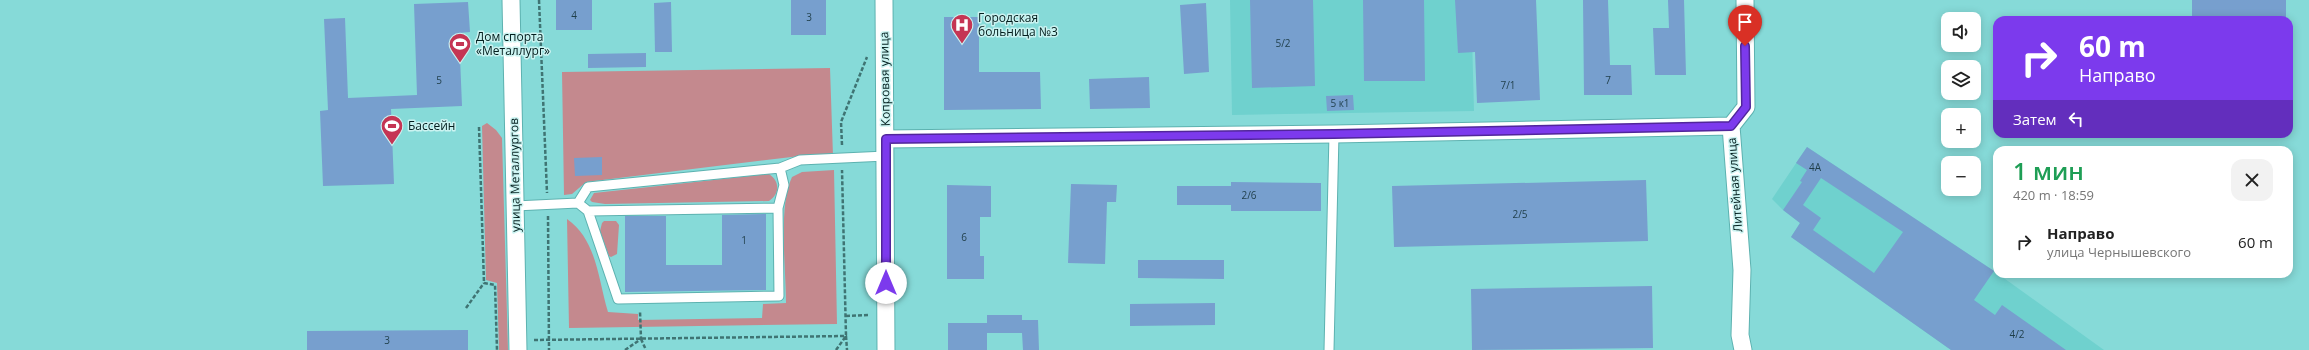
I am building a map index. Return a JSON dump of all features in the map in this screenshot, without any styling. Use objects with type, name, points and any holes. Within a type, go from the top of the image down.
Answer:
[{"type":"street","name":"улица Металлургов","points":[[511,0],[518,345]]},
{"type":"street","name":"Копровая улица","points":[[884,0],[886,350]]},
{"type":"street","name":"Литейная улица","points":[[1743,350],[1740,335],[1742,270],[1731,126],[1746,107],[1745,0]]},
{"type":"street","points":[[886,148],[1334,134],[1731,126]]},
{"type":"lane","points":[[1329,350],[1334,134]]},
{"type":"lane","points":[[578,203],[588,187],[780,168],[800,160],[842,158],[886,148]]},
{"type":"lane","points":[[515,206],[578,203],[588,211],[618,299],[779,296],[778,208],[784,185],[780,168]]},
{"type":"lane","points":[[588,211],[778,208]]},
{"type":"path","points":[[539,0],[548,204],[549,350]]},
{"type":"path","points":[[847,350],[842,122],[867,58],[866,51]]},
{"type":"path","points":[[466,308],[484,283],[479,127]]},
{"type":"path","points":[[484,283],[495,285],[497,350]]},
{"type":"path","points":[[640,299],[641,339],[646,350]]},
{"type":"path","points":[[846,316],[869,315]]},
{"type":"path","points":[[518,345],[549,340],[846,336]]},
{"type":"path","points":[[836,350],[846,336]]},
{"type":"path","points":[[625,350],[641,339]]},
{"type":"shaded area","points":[[1230,0],[1471,0],[1474,111],[1232,115]]},
{"type":"shaded area","points":[[830,68],[833,156],[800,156],[586,182],[572,194],[564,195],[562,72]]},
{"type":"shaded area","points":[[487,123],[496,130],[502,138],[508,350],[499,350],[497,283],[486,280],[482,126]]},
{"type":"shaded area","points":[[1807,147],[1993,270],[1993,278],[2004,278],[2104,350],[1951,350],[1791,237],[1800,223],[1772,199]]},
{"type":"shaded area","points":[[834,170],[837,324],[569,328],[567,219],[585,238],[591,249],[599,274],[608,312],[638,314],[638,320],[762,318],[763,304],[786,303],[784,221],[785,204],[792,177],[802,172]]},
{"type":"shaded area","points":[[769,174],[773,177],[777,184],[777,191],[773,198],[769,201],[605,204],[592,202],[590,200],[594,193]]},
{"type":"shaded area","points":[[604,221],[616,221],[619,225],[617,254],[611,257],[609,256],[600,231]]},
{"type":"building","points":[[556,0],[592,0],[592,30],[556,30]]},
{"type":"building","points":[[791,0],[826,0],[826,35],[791,35]]},
{"type":"building","points":[[1250,0],[1313,0],[1315,86],[1252,88]]},
{"type":"building","points":[[1363,0],[1424,0],[1425,81],[1364,81]]},
{"type":"building","points":[[1455,0],[1536,0],[1540,100],[1477,103],[1475,52],[1458,53]]},
{"type":"building","points":[[1583,0],[1608,0],[1610,65],[1631,65],[1632,95],[1584,95]]},
{"type":"building","points":[[1668,0],[1684,0],[1686,75],[1655,75],[1653,28],[1669,28]]},
{"type":"building","points":[[2192,0],[2286,0],[2286,16],[2192,16]]},
{"type":"building","points":[[468,2],[470,32],[459,33],[462,106],[391,109],[394,184],[323,186],[320,111],[328,110],[324,19],[345,18],[348,98],[417,95],[414,4]]},
{"type":"building","points":[[671,2],[672,52],[655,52],[654,3]]},
{"type":"building","points":[[1206,3],[1209,72],[1184,74],[1180,5]]},
{"type":"building","name":"Городская больница №3","points":[[944,17],[979,17],[979,72],[1040,72],[1041,109],[944,110]]},
{"type":"building","points":[[646,53],[646,67],[588,68],[588,54]]},
{"type":"building","points":[[1149,77],[1150,108],[1090,109],[1089,79]]},
{"type":"building","points":[[1353,95],[1354,110],[1327,111],[1326,96]]},
{"type":"building","points":[[1807,147],[1993,270],[1974,300],[1995,315],[2002,305],[2066,350],[1951,350],[1791,237],[1800,223],[1783,210],[1802,182],[1800,181],[1807,170],[1796,163]],"holes":[[[1821,178],[1903,232],[1874,273],[1813,230],[1821,218],[1803,205]]]},
{"type":"building","points":[[602,157],[602,175],[575,176],[574,158]]},
{"type":"building","points":[[1646,180],[1648,241],[1394,247],[1392,186]]},
{"type":"building","points":[[1231,182],[1321,183],[1321,211],[1231,211],[1231,205],[1177,205],[1177,186],[1231,186]]},
{"type":"building","points":[[1071,184],[1117,185],[1116,202],[1107,202],[1105,264],[1068,263]]},
{"type":"building","points":[[947,185],[991,186],[991,217],[980,217],[980,256],[984,256],[984,279],[947,279]]},
{"type":"building","points":[[766,214],[766,290],[625,292],[625,216],[666,216],[666,265],[722,265],[722,215]]},
{"type":"building","points":[[1138,260],[1224,260],[1224,279],[1138,278]]},
{"type":"building","points":[[1652,286],[1653,348],[1472,350],[1471,289]]},
{"type":"building","points":[[1215,303],[1215,325],[1130,326],[1130,304]]},
{"type":"building","points":[[987,315],[1022,315],[1022,320],[1038,320],[1039,350],[1023,350],[1022,333],[987,333]]},
{"type":"building","points":[[948,323],[987,323],[987,350],[948,350]]},
{"type":"building","points":[[468,330],[468,350],[307,350],[307,331]]},
{"type":"place","name":"Городская больница №3","points":[[962,44]]},
{"type":"place","name":"Дом спорта «Металлург»","points":[[460,64]]},
{"type":"place","name":"Бассейн","points":[[392,146]]},
{"type":"route","points":[[886,283],[886,139],[1334,134],[1731,126],[1746,107],[1745,46]]}]
